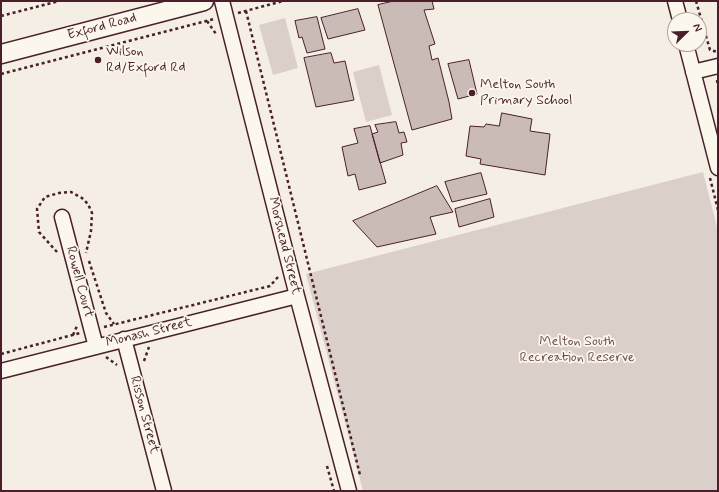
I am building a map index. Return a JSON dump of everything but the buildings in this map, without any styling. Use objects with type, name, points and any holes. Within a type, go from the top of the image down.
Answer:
[{"type":"street","name":"Exford Road","points":[[1,54],[172,5],[204,1]]},
{"type":"street","name":"Morshead Street","points":[[222,1],[297,296],[349,491]]},
{"type":"street","points":[[675,1],[678,12]]},
{"type":"street","points":[[688,52],[718,168]]},
{"type":"street","points":[[693,72],[718,66]]},
{"type":"street","name":"Rowell Court","points":[[62,217],[99,351]]},
{"type":"street","name":"Monash Street","points":[[1,371],[99,351],[124,339],[297,296]]},
{"type":"street","name":"Risson Street","points":[[124,339],[164,491]]},
{"type":"path","points":[[1,16],[59,1]]},
{"type":"path","points":[[1,74],[283,1]]},
{"type":"path","points":[[696,1],[710,50],[718,52]]},
{"type":"path","points":[[246,11],[360,476]]},
{"type":"path","points":[[1,354],[270,286],[278,277]]},
{"type":"path","points":[[145,366],[143,359],[151,343]]},
{"type":"path","points":[[99,351],[117,365],[119,372]]},
{"type":"green space","points":[[285,18],[298,68],[273,75],[259,25]]},
{"type":"green space","points":[[379,65],[392,115],[366,122],[353,72]]},
{"type":"green space","name":"Melton South Recreation Reserve","points":[[703,172],[718,231],[718,491],[363,491],[306,274]]},
{"type":"place","name":"Wilson Rd/Exford Rd","points":[[98,60]]},
{"type":"place","name":"Melton South Primary School","points":[[472,93]]}]
